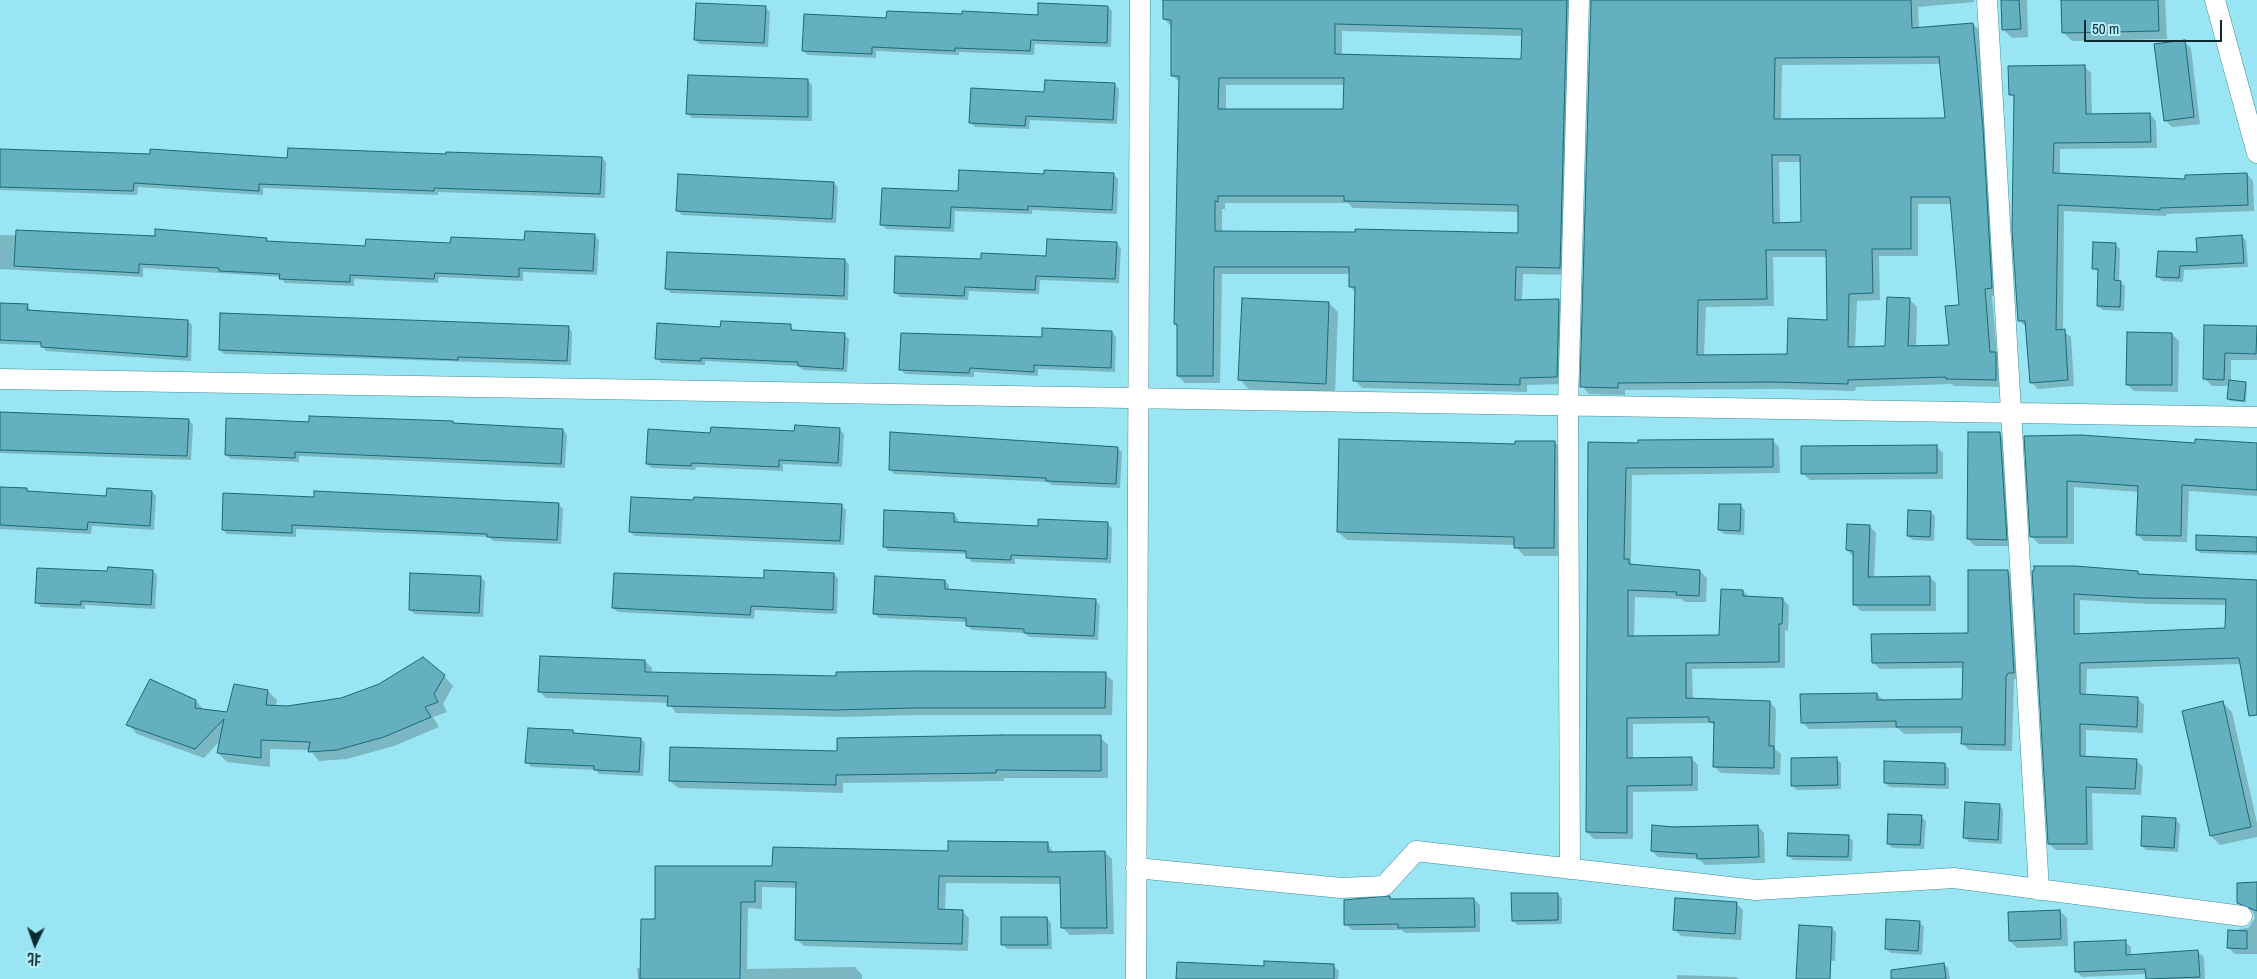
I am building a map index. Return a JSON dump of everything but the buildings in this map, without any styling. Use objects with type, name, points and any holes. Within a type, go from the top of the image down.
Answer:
[{"type":"street","points":[[1136,979],[1140,0]]},
{"type":"street","points":[[1570,869],[1568,405],[1578,0]]},
{"type":"street","points":[[1987,0],[2038,890]]},
{"type":"street","points":[[2215,0],[2257,153]]},
{"type":"street","points":[[0,379],[2257,417]]},
{"type":"street","points":[[1136,868],[1341,888],[1384,886],[1416,851],[1756,890],[1954,878],[2242,916]]}]
